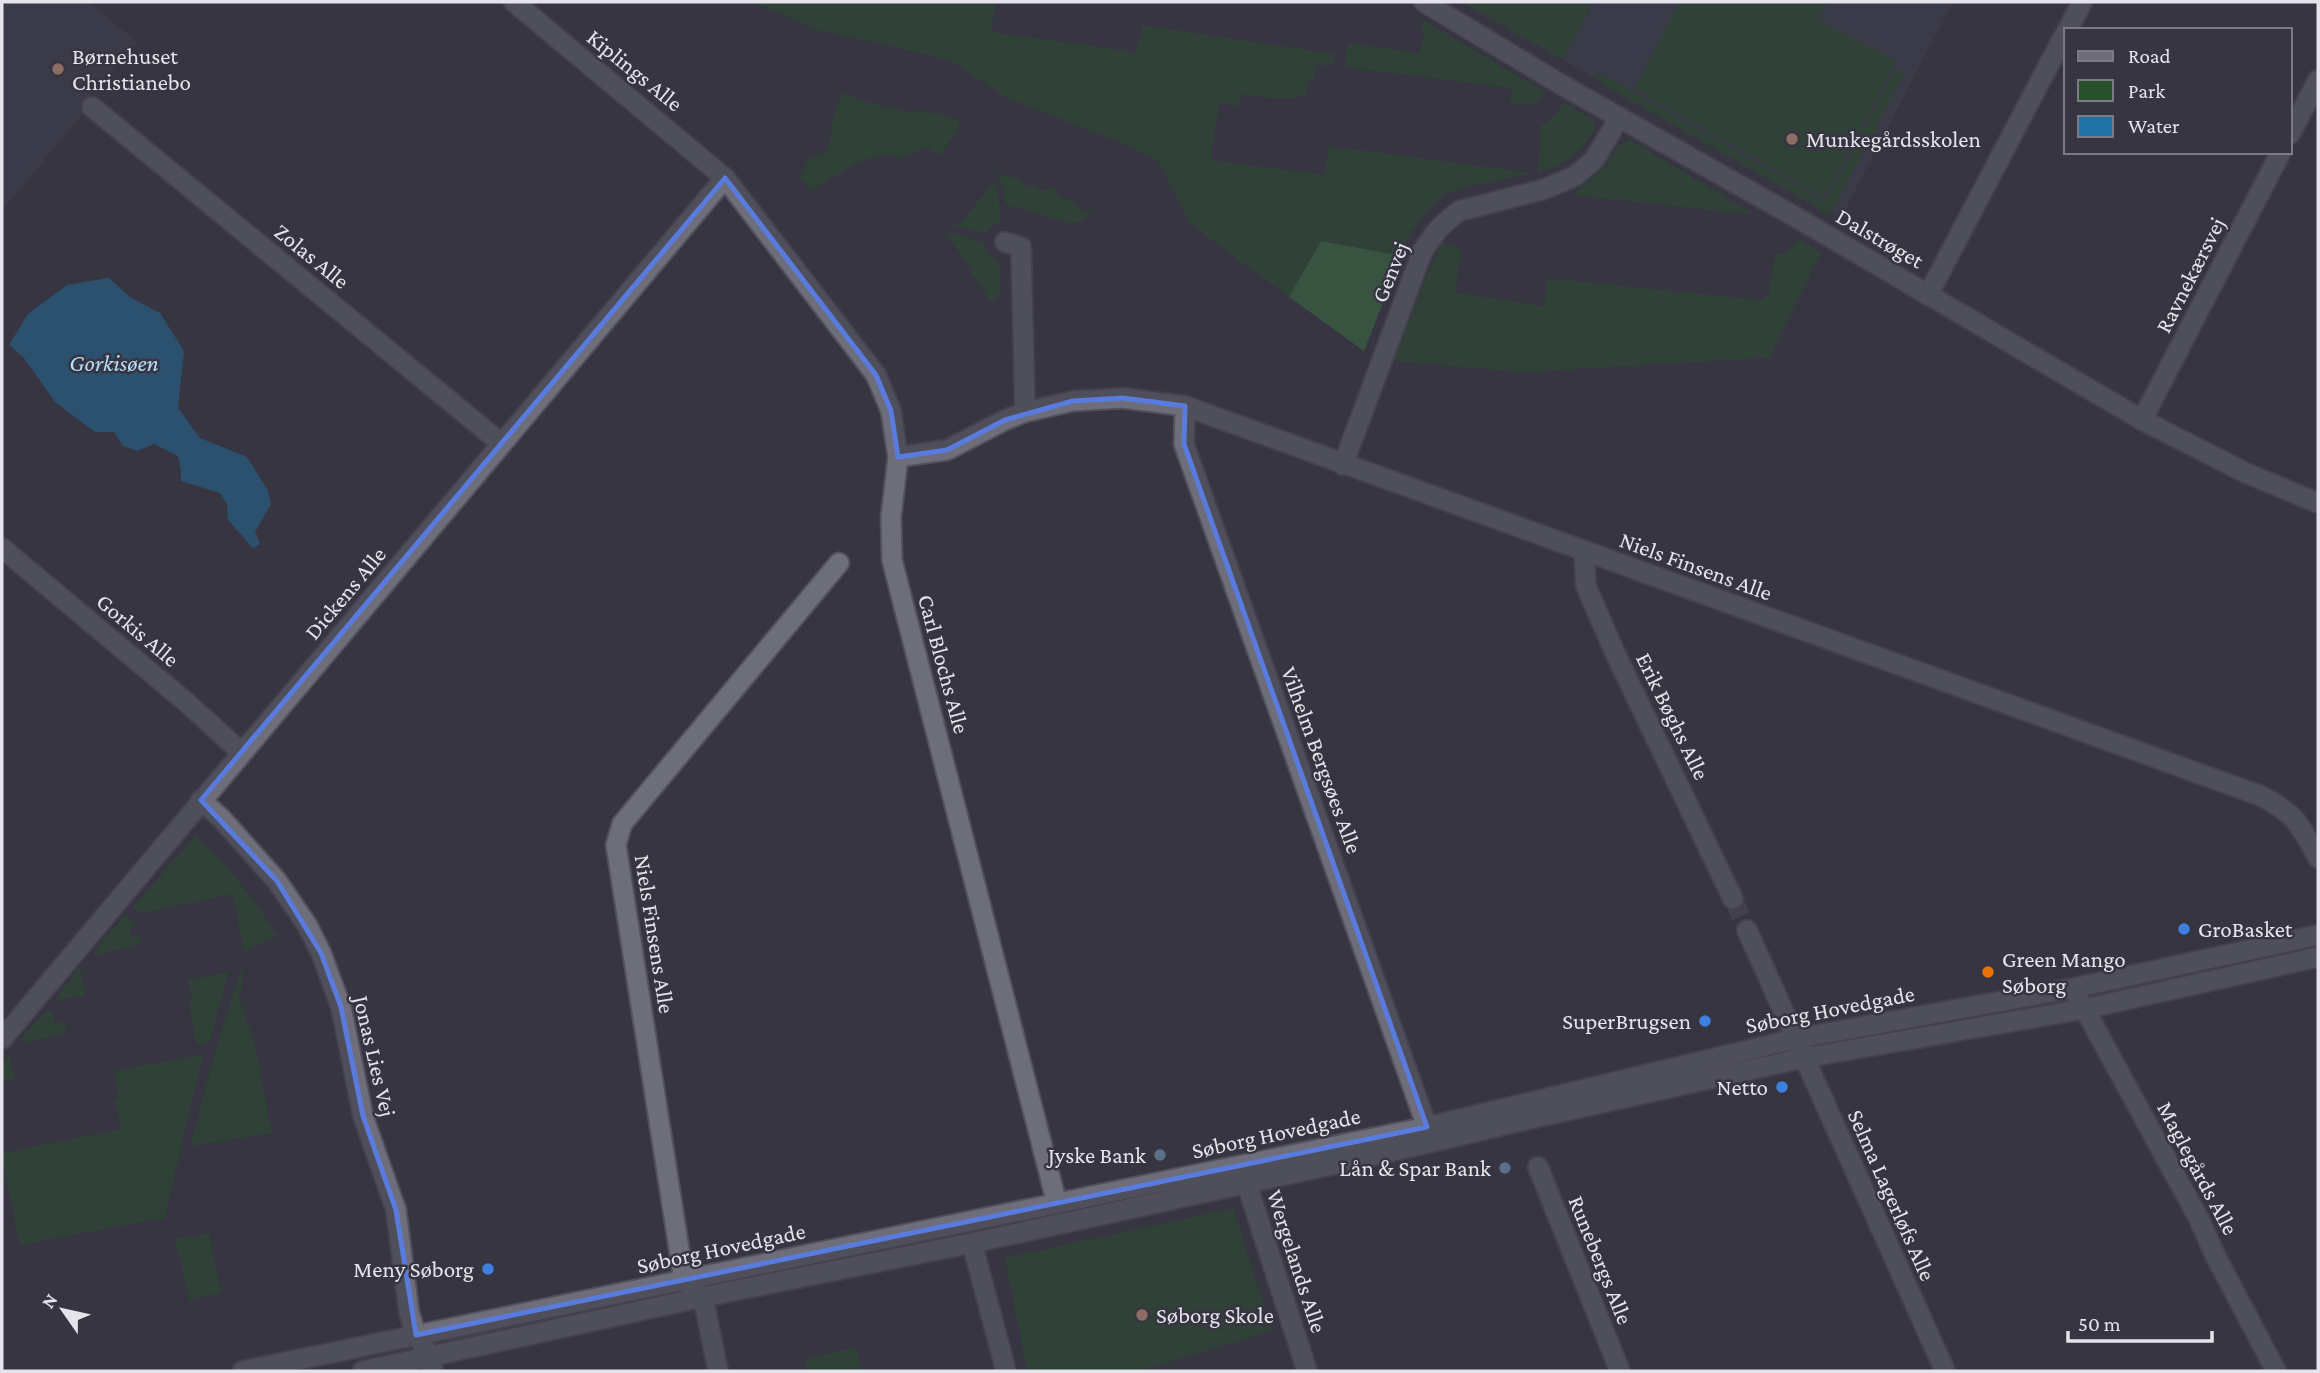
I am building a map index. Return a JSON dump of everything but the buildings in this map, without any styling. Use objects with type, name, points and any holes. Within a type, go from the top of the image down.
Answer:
[{"type":"street","name":"Kiplings Alle","points":[[514,2],[725,178]]},
{"type":"street","name":"Dalstrøget","points":[[1424,2],[1619,118],[2142,420],[2246,473],[2318,503]]},
{"type":"street","points":[[2069,28],[2082,2]]},
{"type":"street","points":[[1928,295],[2064,37]]},
{"type":"street","points":[[2292,130],[2318,80]]},
{"type":"street","name":"Zolas Alle","points":[[92,107],[502,444]]},
{"type":"street","name":"Genvej","points":[[1343,465],[1423,250],[1439,228],[1459,211],[1545,189],[1575,176],[1594,160],[1619,118]]},
{"type":"street","name":"Ravnekærsvej","points":[[2142,420],[2280,154]]},
{"type":"street","name":"Dickens Alle","points":[[2,1039],[241,751],[329,651],[725,178]]},
{"type":"street","name":"Carl Blochs Alle","points":[[725,178],[876,375],[891,411],[898,457],[891,517],[892,560],[1058,1204]]},
{"type":"street","points":[[1005,242],[1021,247],[1025,412]]},
{"type":"street","name":"Niels Finsens Alle","points":[[898,457],[947,450],[1005,419],[1073,401],[1123,398],[1185,406],[2261,796],[2282,807],[2300,824],[2318,858]]},
{"type":"street","name":"Vilhelm Bergsøes Alle","points":[[1185,406],[1184,444],[1427,1127]]},
{"type":"street","name":"Gorkis Alle","points":[[2,548],[241,751]]},
{"type":"street","name":"Erik Bøghs Alle","points":[[1584,551],[1586,586],[1733,899]]},
{"type":"street","name":"Niels Finsens Alle","points":[[684,1281],[616,845],[622,824],[839,563]]},
{"type":"street","name":"Jonas Lies Vej","points":[[201,800],[222,819],[277,881],[308,927],[321,953],[341,1007],[363,1116],[396,1210],[409,1312],[416,1335],[431,1364]]},
{"type":"street","points":[[1748,930],[1795,1039]]},
{"type":"street","name":"Søborg Hovedgade","points":[[363,1371],[431,1364],[703,1297],[972,1243],[1427,1127],[1795,1039],[2074,988],[2318,935]]},
{"type":"street","name":"Søborg Hovedgade","points":[[243,1371],[1058,1204],[1420,1146],[1803,1058],[2084,1009],[2318,957]]},
{"type":"street","name":"Maglegårds Alle","points":[[2074,988],[2199,1219],[2276,1371]]},
{"type":"street","name":"Selma Lagerløfs Alle","points":[[1795,1039],[1945,1371]]},
{"type":"street","name":"Runebergs Alle","points":[[1538,1167],[1619,1371]]},
{"type":"street","name":"Wergelands Alle","points":[[1244,1175],[1307,1371]]},
{"type":"street","points":[[972,1243],[1006,1371]]},
{"type":"street","points":[[684,1281],[703,1297],[718,1371]]},
{"type":"highlighted area","points":[[725,178],[876,375],[891,411],[898,457],[947,450],[1005,420],[1073,401],[1123,398],[1185,406],[1184,444],[1427,1127],[416,1335],[396,1210],[363,1116],[341,1007],[321,953],[277,881],[201,800]]},
{"type":"shaded area","name":"Børnehuset Christianebo","points":[[2,2],[89,2],[137,42],[91,95],[95,99],[2,211]]},
{"type":"shaded area","name":"Munkegårdsskolen","points":[[1594,2],[1953,2],[1841,218],[1563,60]]},
{"type":"green space","points":[[753,2],[996,2],[991,32],[1136,52],[1142,25],[1336,54],[1334,65],[1316,65],[1314,79],[1308,78],[1307,93],[1300,96],[1274,98],[1241,94],[1238,106],[1219,104],[1211,160],[1324,175],[1329,146],[1533,173],[1466,187],[1447,195],[1422,217],[1401,256],[1321,241],[1289,297],[1190,224],[1157,160],[1007,98],[949,60],[816,29]]},
{"type":"green space","points":[[1461,2],[1593,2],[1563,60]]},
{"type":"green space","name":"Munkegårdsskolen","points":[[1679,2],[1827,2],[1818,20],[1896,60],[1831,187],[1822,197],[1634,89]]},
{"type":"green space","points":[[1423,20],[1545,92],[1536,105],[1510,104],[1512,88],[1345,67],[1348,43],[1420,53],[1424,33],[1421,33]]},
{"type":"green space","points":[[1894,69],[1905,73],[1830,215],[1595,80],[1594,75],[1602,74],[1823,200],[1833,187]]},
{"type":"green space","points":[[842,93],[886,108],[887,105],[915,114],[917,109],[960,120],[957,132],[939,155],[926,146],[907,158],[882,156],[860,161],[810,191],[800,178],[809,159],[826,152],[833,131],[830,128]]},
{"type":"green space","points":[[1564,103],[1593,119],[1596,126],[1586,143],[1572,156],[1538,173],[1541,123],[1547,123]]},
{"type":"green space","points":[[1630,140],[1756,215],[1572,195],[1609,163],[1619,144]]},
{"type":"green space","points":[[995,168],[1000,175],[1014,177],[1028,186],[1034,184],[1042,190],[1056,188],[1061,199],[1071,199],[1083,211],[1095,209],[1080,222],[1068,223],[1005,204],[1004,191]]},
{"type":"green space","points":[[993,181],[999,194],[1000,222],[986,234],[948,225],[962,222]]},
{"type":"green space","points":[[946,233],[985,243],[987,253],[1000,262],[1000,296],[991,302]]},
{"type":"green space","points":[[1800,239],[1821,253],[1769,358],[1522,372],[1394,361],[1427,274],[1442,243],[1461,247],[1456,293],[1544,306],[1547,278],[1761,300],[1769,293],[1775,255],[1785,253]]},
{"type":"green space","points":[[1321,241],[1401,256],[1364,351],[1289,297]]},
{"type":"green space","points":[[196,835],[240,883],[277,936],[244,952],[233,894],[142,913],[133,907]]},
{"type":"green space","points":[[126,914],[136,925],[130,928],[131,936],[139,935],[140,945],[96,955],[94,951]]},
{"type":"green space","points":[[80,966],[85,995],[54,1001]]},
{"type":"green space","points":[[241,969],[243,982],[239,998],[255,1045],[272,1133],[191,1146],[216,1048]]},
{"type":"green space","points":[[228,972],[209,1044],[196,1043],[189,1001],[193,999],[188,980]]},
{"type":"green space","points":[[52,1010],[54,1024],[64,1021],[66,1033],[23,1043],[21,1039],[45,1012]]},
{"type":"green space","points":[[204,1054],[164,1218],[20,1245],[5,1172],[2,1172],[2,1153],[121,1129],[115,1101],[119,1098],[114,1071]]},
{"type":"green space","points":[[9,1055],[15,1080],[2,1081],[2,1064]]},
{"type":"green space","name":"Søborg Skole","points":[[1233,1208],[1272,1331],[1139,1371],[1027,1371],[1005,1258]]},
{"type":"green space","points":[[209,1233],[221,1293],[190,1300],[175,1239]]},
{"type":"green space","points":[[856,1347],[862,1371],[807,1371],[804,1359]]},
{"type":"water","name":"Gorkisøen","points":[[109,278],[130,297],[160,313],[184,351],[178,408],[200,438],[247,457],[268,491],[271,504],[255,532],[260,544],[253,548],[228,520],[227,504],[220,493],[181,481],[178,456],[154,444],[137,451],[123,446],[114,432],[95,432],[55,402],[24,358],[9,345],[28,314],[67,285]]},
{"type":"tunnel","points":[[1733,899],[1747,930]]},
{"type":"place","name":"Børnehuset Christianebo","points":[[58,69]]},
{"type":"place","name":"Munkegårdsskolen","points":[[1792,139]]},
{"type":"place","name":"GroBasket","points":[[2184,929]]},
{"type":"place","name":"Green Mango Søborg","points":[[1988,972]]},
{"type":"place","name":"SuperBrugsen","points":[[1705,1021]]},
{"type":"place","name":"Netto","points":[[1782,1087]]},
{"type":"place","name":"Jyske Bank","points":[[1160,1155]]},
{"type":"place","name":"Lån & Spar Bank","points":[[1505,1168]]},
{"type":"place","name":"Meny Søborg","points":[[488,1269]]},
{"type":"place","name":"Søborg Skole","points":[[1142,1315]]}]
